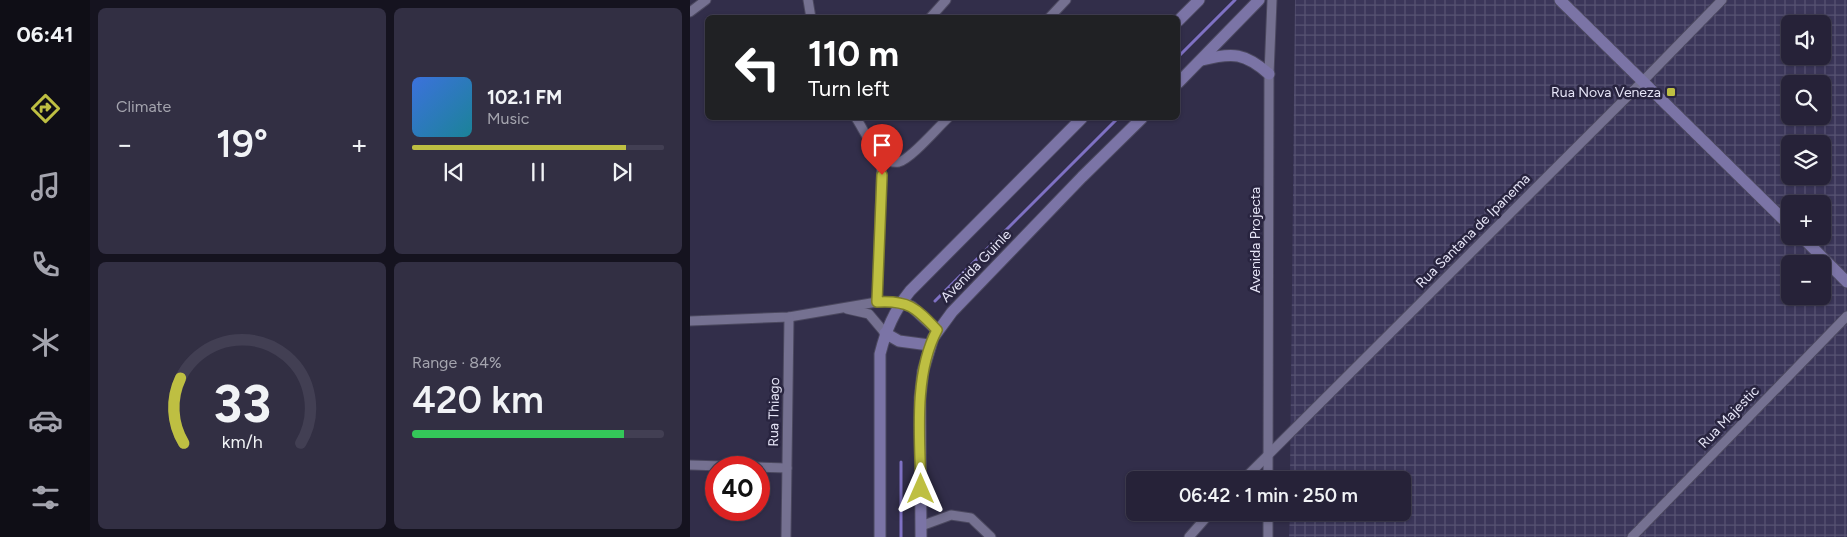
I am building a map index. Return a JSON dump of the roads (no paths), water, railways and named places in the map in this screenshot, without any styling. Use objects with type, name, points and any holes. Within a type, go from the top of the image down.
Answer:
[{"type":"street","points":[[690,12],[706,0]]},
{"type":"street","points":[[808,0],[810,15]]},
{"type":"street","points":[[933,15],[946,0]]},
{"type":"street","points":[[1052,15],[1066,0]]},
{"type":"street","points":[[1180,17],[1186,6],[1199,0]]},
{"type":"street","points":[[1180,81],[1259,0]]},
{"type":"street","name":"Avenida Projecta","points":[[1268,471],[1269,74],[1272,0]]},
{"type":"street","points":[[1560,0],[1781,217]]},
{"type":"street","name":"Rua Santana de Ipanema","points":[[1252,471],[1722,0]]},
{"type":"street","points":[[1200,61],[1222,55],[1239,56],[1256,63],[1269,74]]},
{"type":"street","points":[[857,120],[873,147],[882,157],[890,162],[899,162],[908,157],[946,120]]},
{"type":"street","name":"Avenida Guinle","points":[[880,537],[880,354],[885,333],[893,314],[902,302],[1080,120]]},
{"type":"street","name":"Avenida Guinle","points":[[921,531],[920,398],[923,371],[930,345],[937,330],[1082,176],[1140,120]]},
{"type":"street","points":[[877,302],[882,157]]},
{"type":"street","points":[[1810,245],[1847,282]]},
{"type":"street","points":[[690,321],[789,317],[837,307],[877,302],[902,302],[916,310],[937,330]]},
{"type":"street","points":[[837,307],[869,314],[885,333],[899,341],[930,345]]},
{"type":"street","name":"Rua Majestic","points":[[1632,537],[1847,316]]},
{"type":"street","name":"Rua Thiago","points":[[786,537],[789,317]]},
{"type":"street","points":[[690,465],[787,468]]},
{"type":"street","points":[[921,531],[951,515],[971,518],[991,537]]},
{"type":"street","points":[[1189,537],[1203,521]]},
{"type":"street","points":[[1268,521],[1268,537]]},
{"type":"waterway","points":[[1180,55],[1235,0]]},
{"type":"waterway","points":[[935,301],[1116,120]]},
{"type":"waterway","points":[[901,462],[901,537]]},
{"type":"place","name":"Rua Nova Veneza","points":[[1671,92]]}]
